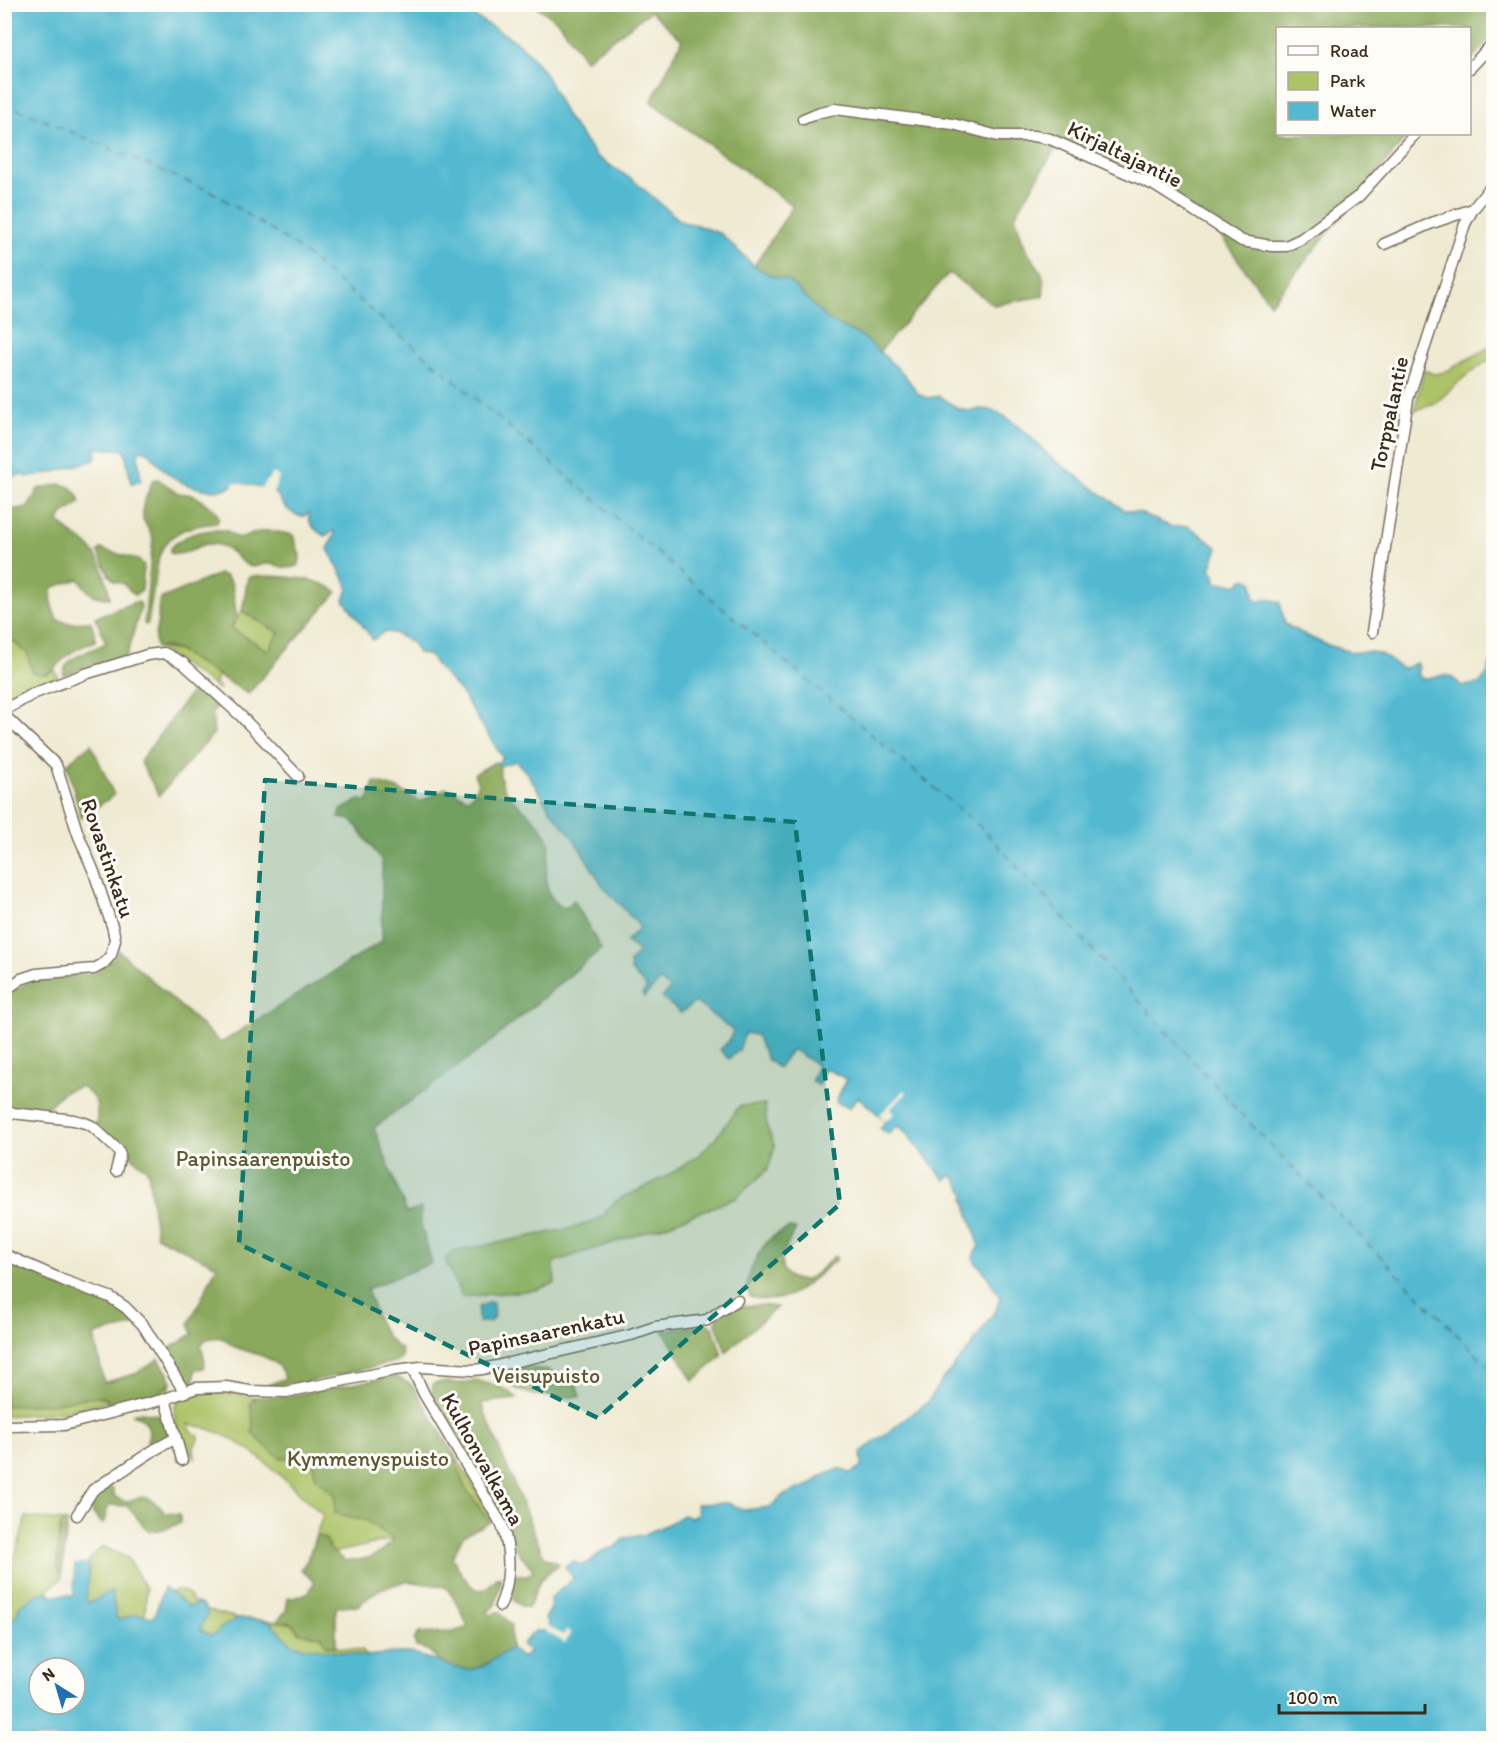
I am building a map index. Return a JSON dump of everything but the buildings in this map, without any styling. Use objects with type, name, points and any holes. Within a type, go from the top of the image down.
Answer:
[{"type":"street","points":[[1471,68],[1494,42]]},
{"type":"street","name":"Kirjaltajantie","points":[[803,119],[835,109],[891,118],[942,122],[998,136],[1034,136],[1050,139],[1154,185],[1242,241],[1272,246],[1286,246],[1301,239],[1352,202],[1414,135]]},
{"type":"street","name":"Torppalantie","points":[[1372,632],[1408,399],[1465,224],[1473,209],[1494,183]]},
{"type":"street","points":[[1384,244],[1432,223],[1473,209]]},
{"type":"street","points":[[4,710],[35,693],[85,674],[147,655],[164,653],[183,663],[241,716],[298,776]]},
{"type":"street","name":"Rovastinkatu","points":[[4,715],[56,765],[78,834],[94,872],[115,940],[111,955],[94,969],[36,974],[21,979],[5,991]]},
{"type":"street","points":[[4,1112],[74,1120],[92,1126],[118,1150],[119,1160],[116,1171]]},
{"type":"street","points":[[4,1253],[65,1281],[110,1297],[125,1307],[143,1325],[184,1391]]},
{"type":"street","name":"Papinsaarenkatu","points":[[4,1426],[64,1425],[165,1399],[196,1388],[226,1387],[250,1391],[286,1392],[412,1368],[483,1369],[655,1327],[707,1320],[737,1300]]},
{"type":"street","name":"Kulhonvalkama","points":[[412,1368],[424,1394],[502,1525],[507,1538],[509,1556],[504,1596],[500,1606]]},
{"type":"street","points":[[165,1399],[182,1460]]},
{"type":"street","points":[[77,1515],[93,1490],[153,1450],[176,1438]]},
{"type":"highlighted area","points":[[265,780],[795,822],[840,1204],[598,1418],[239,1244]]},
{"type":"green space","points":[[1493,4],[1494,33],[1471,60],[1471,27],[1276,27],[1276,135],[1408,135],[1270,304],[1207,217],[1061,139],[1015,216],[1024,244],[1042,274],[1043,296],[994,305],[949,273],[879,352],[863,337],[829,321],[789,282],[754,266],[793,206],[651,102],[682,40],[651,11],[585,60],[560,23],[534,5]]},
{"type":"green space","points":[[1493,345],[1493,357],[1462,379],[1437,402],[1414,411],[1424,370],[1434,374],[1445,372]]},
{"type":"green space","points":[[158,479],[178,493],[194,495],[215,510],[219,518],[217,523],[199,525],[182,531],[163,547],[159,556],[146,625],[144,624],[153,538],[143,519],[143,505],[153,480]]},
{"type":"green space","points":[[60,484],[73,490],[80,503],[62,515],[59,521],[94,553],[105,576],[110,598],[92,594],[79,579],[51,588],[52,607],[57,619],[70,623],[91,622],[95,641],[71,653],[49,673],[39,674],[32,672],[27,652],[15,642],[5,641],[5,510],[28,507],[38,489]]},
{"type":"green space","points":[[226,530],[240,538],[266,531],[293,535],[300,556],[299,565],[289,568],[272,564],[251,567],[228,549],[215,544],[203,545],[182,553],[170,553],[170,549],[184,538],[194,533]]},
{"type":"green space","points":[[101,549],[139,560],[144,566],[142,590],[135,595],[122,583],[114,581],[98,552]]},
{"type":"green space","points":[[4,567],[58,677],[5,703]]},
{"type":"green space","points":[[219,574],[226,576],[232,584],[237,618],[231,628],[268,651],[279,633],[242,611],[248,577],[287,577],[308,580],[328,586],[337,592],[248,694],[179,651],[166,647],[156,648],[155,636],[160,599]]},
{"type":"green space","points":[[135,602],[140,603],[141,607],[127,655],[63,675],[68,663],[74,658],[106,643],[95,617]]},
{"type":"green space","points":[[242,611],[279,633],[268,651],[231,628]]},
{"type":"green space","points":[[156,647],[179,651],[219,676],[214,683],[220,690]]},
{"type":"green space","points":[[197,682],[214,695],[217,707],[212,713],[214,733],[159,796],[140,761],[192,691],[190,687]]},
{"type":"green space","points":[[91,744],[114,795],[81,818],[67,764]]},
{"type":"green space","name":"Papinsaarenpuisto","points":[[495,762],[500,766],[500,778],[504,788],[537,822],[549,841],[546,881],[549,893],[563,908],[574,900],[601,949],[487,1045],[374,1128],[407,1213],[421,1208],[421,1225],[432,1263],[367,1289],[383,1331],[401,1349],[402,1357],[399,1361],[304,1383],[266,1386],[285,1378],[276,1364],[262,1356],[231,1345],[224,1339],[214,1338],[205,1340],[201,1346],[205,1361],[204,1368],[195,1370],[195,1384],[185,1382],[168,1357],[167,1350],[193,1334],[189,1324],[217,1266],[156,1236],[148,1171],[96,1125],[96,1103],[81,1086],[63,1092],[43,1112],[5,1107],[5,1001],[13,990],[34,980],[96,973],[117,954],[118,950],[221,1043],[382,941],[382,861],[352,820],[339,818],[341,810],[359,800],[368,801],[374,782],[398,789],[420,802],[446,788],[467,798],[473,794],[478,783],[474,774]]},
{"type":"green space","points":[[765,1105],[767,1127],[775,1147],[768,1169],[736,1198],[664,1226],[554,1262],[555,1283],[536,1290],[462,1297],[445,1260],[452,1252],[577,1227],[604,1216],[619,1199],[665,1176],[701,1153],[739,1106]]},
{"type":"green space","points":[[790,1228],[796,1229],[783,1254],[782,1268],[791,1278],[805,1280],[817,1273],[834,1256],[837,1259],[798,1291],[787,1296],[764,1300],[750,1297],[749,1275],[756,1259],[771,1238]]},
{"type":"green space","points":[[4,1257],[114,1305],[137,1325],[94,1335],[104,1383],[135,1374],[159,1359],[170,1377],[169,1385],[154,1396],[110,1407],[106,1398],[97,1396],[50,1404],[5,1406]]},
{"type":"green space","points":[[762,1305],[777,1307],[726,1352],[716,1324],[717,1318],[732,1307]]},
{"type":"green space","points":[[708,1324],[713,1327],[722,1356],[693,1381],[663,1330]]},
{"type":"green space","points":[[159,1359],[172,1381],[166,1394],[75,1418],[72,1417],[154,1396],[164,1388],[63,1412],[5,1416],[4,1378],[79,1389],[135,1374]]},
{"type":"green space","name":"Veisupuisto","points":[[518,1368],[546,1369],[576,1382],[580,1397],[549,1397],[519,1390],[502,1378],[504,1374]]},
{"type":"green space","name":"Kymmenyspuisto","points":[[395,1376],[412,1385],[453,1452],[464,1486],[490,1522],[463,1536],[452,1558],[465,1579],[474,1588],[484,1589],[499,1577],[502,1580],[495,1605],[488,1612],[491,1616],[496,1612],[500,1613],[511,1625],[511,1648],[494,1660],[478,1667],[460,1669],[451,1667],[438,1661],[429,1651],[416,1647],[414,1640],[419,1633],[453,1632],[468,1627],[459,1606],[446,1587],[407,1581],[380,1589],[357,1606],[336,1607],[336,1646],[326,1646],[322,1636],[300,1633],[291,1623],[277,1621],[286,1611],[288,1597],[295,1598],[309,1592],[314,1582],[301,1569],[308,1559],[316,1535],[326,1539],[330,1549],[345,1561],[360,1560],[378,1554],[393,1539],[365,1520],[335,1513],[335,1494],[316,1478],[311,1457],[281,1458],[252,1433],[250,1403],[258,1397],[283,1397]]},
{"type":"green space","points":[[474,1380],[503,1388],[517,1399],[481,1403],[544,1557],[559,1564],[540,1580],[529,1607],[523,1607],[515,1602],[509,1591],[513,1575],[527,1575],[533,1572],[531,1567],[517,1550],[507,1527],[432,1393],[433,1384],[438,1382],[463,1383]]},
{"type":"green space","name":"Kymmenyspuisto","points":[[220,1392],[258,1397],[253,1399],[453,1452],[494,1520],[490,1522],[482,1512],[479,1519],[308,1559],[323,1515],[262,1459],[245,1447],[208,1429],[188,1424],[199,1437],[194,1447],[195,1459],[178,1429],[174,1409],[182,1398],[188,1395]]},
{"type":"green space","points":[[142,1412],[163,1416],[169,1433],[164,1440],[153,1444],[147,1441],[149,1432],[147,1424],[137,1415],[132,1414]]},
{"type":"green space","points":[[108,1486],[113,1490],[115,1497],[126,1502],[139,1497],[152,1500],[166,1513],[179,1514],[181,1523],[149,1532],[127,1506],[109,1505],[103,1524],[93,1513],[91,1504],[96,1494]]},
{"type":"green space","points":[[26,1517],[64,1521],[61,1523],[57,1554],[62,1578],[49,1589],[51,1612],[42,1656],[27,1656],[27,1670],[4,1674],[5,1621],[9,1622],[10,1619],[10,1575]]},
{"type":"green space","points":[[64,1521],[67,1525],[62,1573],[59,1572],[57,1554],[61,1523]]},
{"type":"green space","points":[[102,1546],[128,1558],[146,1589],[145,1625],[76,1642],[89,1567],[86,1564]]},
{"type":"green space","points":[[176,1590],[186,1593],[193,1602],[200,1604],[194,1609],[197,1626],[207,1610],[237,1618],[291,1623],[300,1633],[322,1636],[327,1646],[362,1650],[372,1662],[232,1654],[166,1618],[170,1592]]},
{"type":"water","points":[[5,5],[461,5],[477,18],[513,39],[531,55],[545,73],[567,117],[597,157],[633,180],[682,222],[721,234],[754,266],[772,276],[789,281],[829,321],[863,337],[904,374],[919,395],[928,398],[939,396],[959,409],[991,410],[1004,416],[1026,432],[1049,456],[1124,510],[1140,513],[1172,527],[1189,526],[1218,548],[1210,569],[1215,574],[1216,583],[1239,584],[1245,578],[1253,581],[1254,597],[1260,602],[1265,598],[1280,602],[1285,624],[1318,641],[1344,650],[1381,654],[1404,669],[1416,663],[1419,667],[1417,673],[1422,679],[1448,676],[1462,686],[1479,684],[1487,674],[1493,659],[1493,1738],[5,1738],[5,1621],[10,1622],[17,1615],[19,1606],[39,1593],[73,1595],[74,1564],[86,1564],[89,1567],[86,1601],[92,1602],[112,1592],[116,1617],[120,1620],[136,1614],[154,1617],[164,1588],[190,1607],[197,1603],[204,1606],[208,1614],[201,1627],[202,1631],[210,1635],[216,1634],[237,1618],[270,1622],[292,1644],[367,1656],[411,1653],[456,1668],[470,1670],[484,1666],[511,1648],[522,1658],[529,1652],[522,1644],[535,1631],[546,1631],[549,1624],[545,1618],[551,1609],[550,1598],[574,1578],[565,1567],[574,1561],[580,1565],[588,1563],[604,1550],[616,1547],[624,1538],[643,1535],[683,1515],[691,1518],[698,1514],[696,1504],[728,1503],[744,1510],[770,1507],[782,1496],[812,1484],[820,1477],[839,1469],[850,1473],[862,1467],[861,1452],[928,1402],[941,1381],[970,1348],[997,1308],[1000,1297],[984,1271],[974,1261],[975,1251],[980,1248],[964,1198],[966,1195],[953,1175],[945,1180],[899,1125],[888,1134],[880,1128],[886,1121],[858,1097],[849,1108],[836,1102],[846,1079],[825,1068],[818,1085],[812,1081],[817,1065],[792,1049],[778,1068],[767,1059],[756,1035],[745,1033],[739,1050],[729,1059],[720,1050],[729,1041],[733,1031],[695,1002],[681,1013],[662,998],[670,989],[660,981],[644,997],[642,994],[647,988],[631,971],[630,962],[639,951],[626,942],[640,927],[602,885],[572,836],[551,811],[529,776],[516,761],[500,766],[497,763],[503,758],[460,691],[438,668],[431,657],[418,653],[412,643],[394,633],[384,632],[373,640],[344,600],[348,589],[347,584],[328,549],[334,531],[325,536],[311,524],[309,513],[302,517],[294,513],[284,506],[278,495],[261,488],[234,482],[229,488],[210,490],[183,483],[167,473],[144,450],[140,450],[138,455],[141,482],[131,483],[125,450],[97,448],[95,460],[54,472],[26,477],[22,474],[5,481]]},
{"type":"water","points":[[493,1303],[494,1318],[489,1322],[478,1322],[478,1307]]},
{"type":"pier","points":[[273,473],[279,477],[272,496],[260,490],[233,485],[234,482],[261,488]]},
{"type":"pier","points":[[905,1090],[907,1093],[890,1109],[894,1114],[886,1121],[879,1115]]},
{"type":"pier","points":[[74,1561],[86,1561],[86,1564],[74,1564],[73,1595],[70,1595],[71,1564]]},
{"type":"pier","points":[[547,1626],[563,1635],[566,1630],[571,1633],[565,1643],[544,1630]]},
{"type":"ferry route","points":[[4,103],[214,193],[297,247],[984,830],[1255,1129],[1494,1372]]}]
